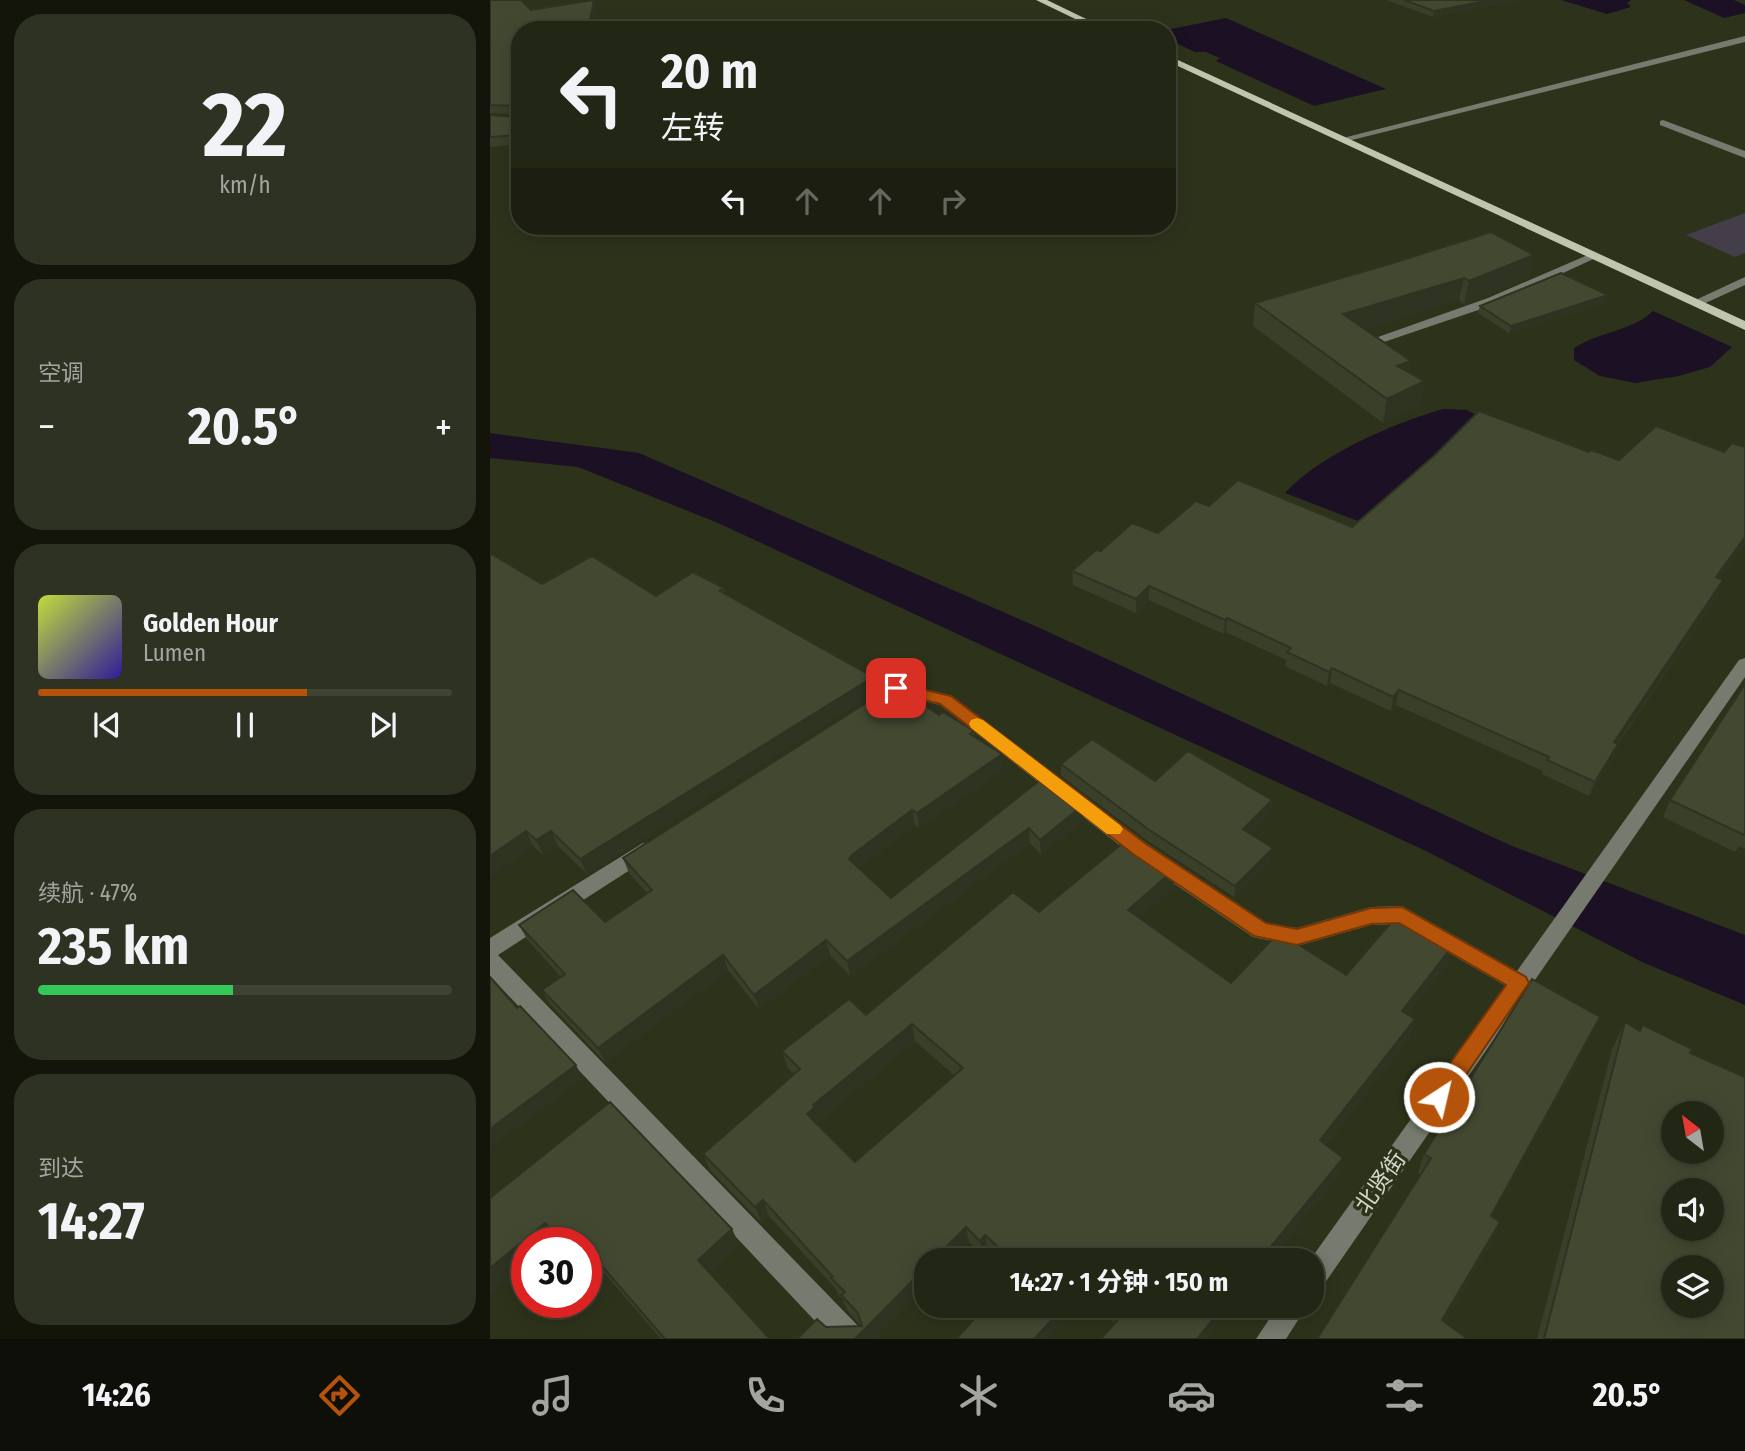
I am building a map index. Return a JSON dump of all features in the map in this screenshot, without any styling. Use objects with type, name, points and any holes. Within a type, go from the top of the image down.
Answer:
[{"type":"main road","points":[[1040,0],[1086,21]]},
{"type":"main road","points":[[1176,62],[1745,326]]},
{"type":"street","points":[[1344,139],[1745,39]]},
{"type":"street","points":[[1663,123],[1745,155]]},
{"type":"street","points":[[1370,342],[1492,301],[1594,256]]},
{"type":"street","points":[[1695,303],[1745,281]]},
{"type":"street","name":"北贤街","points":[[1324,1262],[1745,664]]},
{"type":"street","points":[[861,710],[896,688],[946,700],[1139,849],[1261,930],[1297,937],[1371,916],[1402,915],[1519,983]]},
{"type":"street","points":[[490,949],[664,837]]},
{"type":"street","points":[[490,961],[851,1339]]},
{"type":"street","points":[[1270,1339],[1285,1318]]},
{"type":"shaded area","points":[[1561,0],[1631,0],[1627,3],[1631,7],[1607,14]]},
{"type":"shaded area","points":[[1684,0],[1734,0],[1745,5],[1745,13],[1724,18]]},
{"type":"shaded area","points":[[1226,18],[1386,89],[1314,106],[1216,61],[1220,58],[1206,52],[1195,52],[1176,43],[1176,28]]},
{"type":"shaded area","points":[[1745,213],[1745,253],[1735,257],[1686,235]]},
{"type":"shaded area","points":[[1653,311],[1732,347],[1710,367],[1679,376],[1635,383],[1600,376],[1574,360],[1574,348],[1635,323]]},
{"type":"shaded area","points":[[1443,409],[1467,410],[1481,418],[1363,523],[1285,493],[1337,453],[1380,432]]},
{"type":"shaded area","points":[[490,433],[639,453],[1042,629],[1512,846],[1745,935],[1745,1005],[1642,962],[1426,851],[718,523],[578,467],[490,458]]},
{"type":"building","points":[[490,0],[521,0],[531,10],[594,0],[590,21],[511,21],[511,106],[490,105]]},
{"type":"building","points":[[1404,0],[1490,0],[1434,11]]},
{"type":"building","points":[[490,115],[511,117],[511,136],[490,137]]},
{"type":"building","points":[[1491,232],[1534,255],[1469,281],[1464,278],[1343,314],[1411,361],[1397,366],[1425,381],[1387,399],[1255,303],[1393,263]]},
{"type":"building","points":[[1561,273],[1608,295],[1511,326],[1480,306]]},
{"type":"building","points":[[1479,411],[1589,452],[1591,450],[1619,460],[1656,426],[1724,452],[1732,443],[1745,447],[1745,537],[1716,577],[1723,580],[1614,742],[1618,744],[1595,782],[1547,760],[1549,757],[1399,690],[1393,697],[1332,668],[1329,672],[1287,652],[1291,648],[1149,586],[1136,599],[1072,571],[1096,550],[1101,551],[1132,523],[1158,533],[1196,501],[1209,506],[1238,480],[1352,527],[1435,455]]},
{"type":"building","points":[[490,553],[542,584],[592,556],[656,596],[693,572],[724,588],[720,591],[873,677],[580,859],[551,831],[536,840],[526,831],[490,856]]},
{"type":"building","points":[[1745,684],[1745,833],[1744,835],[1670,800]]},
{"type":"building","points":[[891,687],[897,691],[900,689],[939,715],[943,712],[974,731],[970,734],[1002,754],[917,813],[912,810],[852,855],[849,859],[891,898],[1045,776],[1083,805],[1040,840],[1029,828],[847,961],[826,940],[754,995],[723,955],[598,1048],[542,990],[565,974],[519,925],[573,890],[605,922],[652,890],[623,858]]},
{"type":"building","points":[[1092,739],[1155,781],[1188,751],[1272,800],[1243,829],[1273,848],[1235,886],[1148,829],[1061,764]]},
{"type":"building","points":[[1129,838],[1175,869],[1128,910],[1231,983],[1279,932],[1346,975],[1401,911],[1454,944],[1402,1011],[1415,1019],[1320,1140],[1343,1158],[1270,1248],[999,1248],[985,1235],[980,1241],[966,1227],[945,1248],[914,1248],[914,1279],[855,1339],[797,1339],[817,1319],[826,1327],[862,1326],[858,1313],[841,1295],[845,1292],[831,1278],[833,1277],[763,1200],[755,1207],[703,1154],[800,1069],[782,1051],[849,999],[866,1015],[1013,892],[1039,912]],"holes":[[[912,1024],[963,1068],[855,1162],[807,1114],[815,1107],[813,1105]]]},
{"type":"building","points":[[490,977],[517,1008],[520,1006],[576,1065],[490,1129]]},
{"type":"building","points":[[1532,979],[1600,1017],[1491,1216],[1500,1222],[1442,1320],[1465,1339],[1317,1339],[1431,1158],[1424,1154]]},
{"type":"building","points":[[1625,1022],[1640,1031],[1643,1025],[1692,1049],[1690,1053],[1745,1077],[1745,1339],[1544,1339]]},
{"type":"building","points":[[610,1102],[732,1229],[698,1260],[770,1339],[665,1339],[602,1266],[602,1227],[549,1227],[545,1223],[540,1227],[511,1227],[511,1251],[490,1268],[490,1198]]},
{"type":"building","points":[[975,1318],[1054,1318],[1034,1339],[956,1339]]},
{"type":"building","points":[[1119,1318],[1214,1318],[1197,1339],[1101,1339]]},
{"type":"slow traffic","points":[[977,724],[1114,829]]},
{"type":"route","points":[[896,688],[946,700],[1139,849],[1261,930],[1297,937],[1371,916],[1402,915],[1519,983],[1439,1097]]}]
